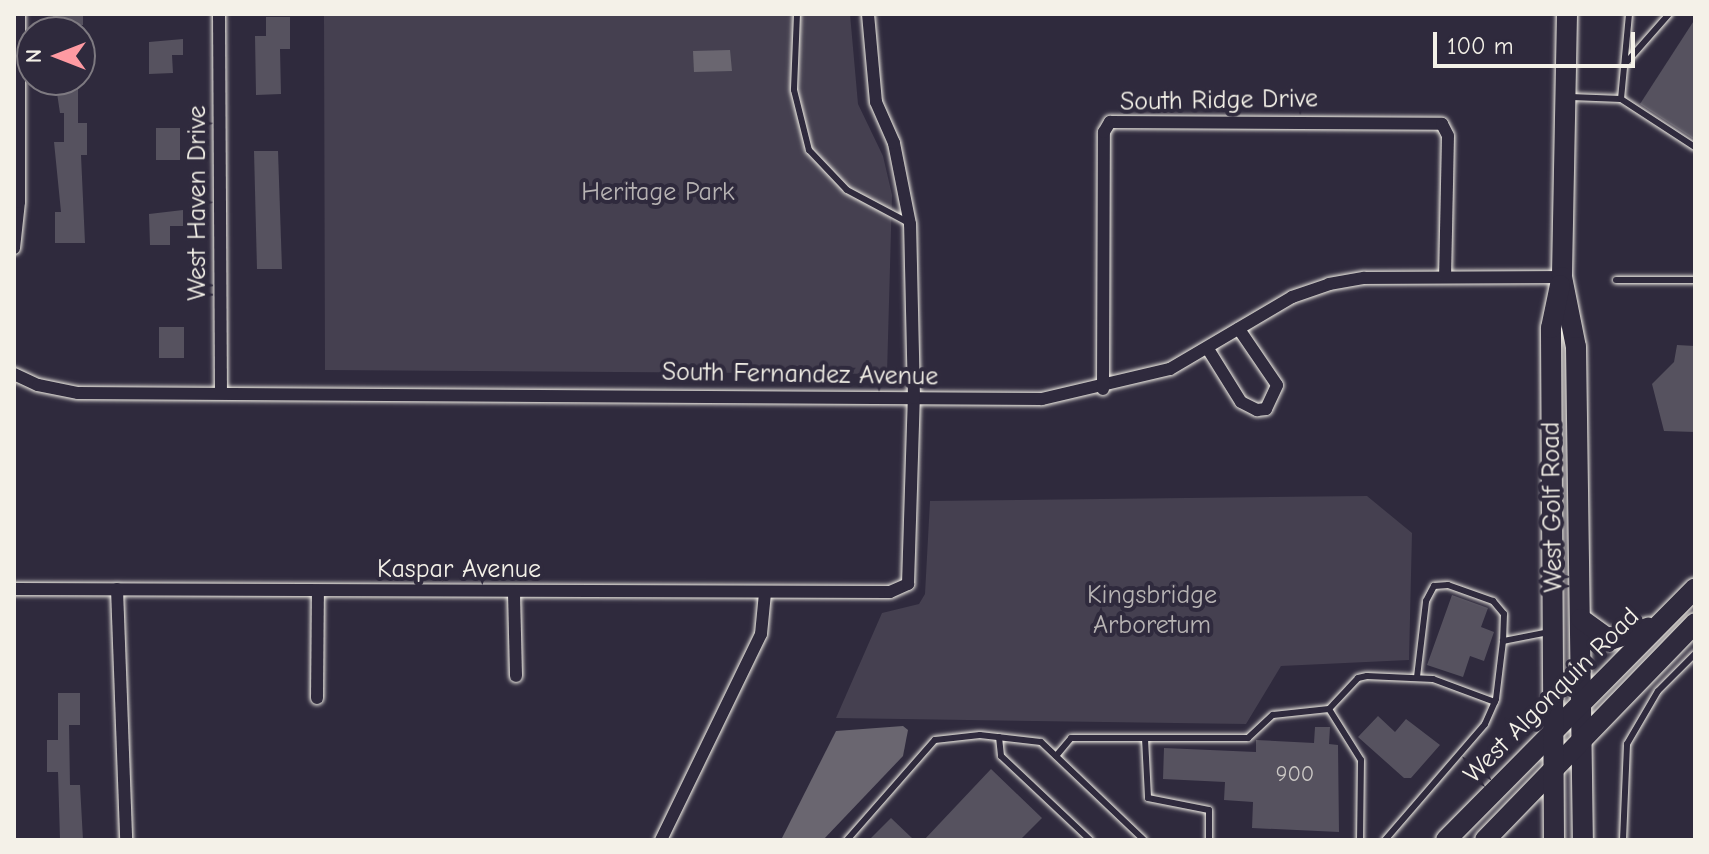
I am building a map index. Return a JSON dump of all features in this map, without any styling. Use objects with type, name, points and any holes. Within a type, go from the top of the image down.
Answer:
[{"type":"main road","name":"West Golf Road","points":[[1558,14],[1563,36]]},
{"type":"main road","name":"West Golf Road","points":[[1567,14],[1563,36],[1562,277],[1576,347],[1583,840]]},
{"type":"main road","name":"West Golf Road","points":[[1554,840],[1551,328],[1562,277]]},
{"type":"main road","name":"West Algonquin Road","points":[[1446,840],[1695,588]]},
{"type":"main road","points":[[1581,619],[1610,640],[1663,621]]},
{"type":"main road","name":"West Algonquin Road","points":[[1485,840],[1581,737],[1695,623]]},
{"type":"street","points":[[14,248],[19,14]]},
{"type":"street","name":"West Haven Drive","points":[[219,14],[221,391]]},
{"type":"street","points":[[868,14],[876,102],[894,143],[910,224],[914,398]]},
{"type":"street","name":"South Ridge Drive","points":[[1103,389],[1104,132],[1110,122],[1442,124],[1448,136],[1445,276]]},
{"type":"street","name":"South Fernandez Avenue","points":[[14,374],[38,385],[78,393],[221,391],[1042,399],[1103,389],[1170,369],[1292,297],[1329,284],[1445,276],[1562,277]]},
{"type":"street","points":[[1208,349],[1241,402],[1257,410],[1266,409],[1277,385],[1239,329]]},
{"type":"street","name":"Kaspar Avenue","points":[[14,589],[890,592],[903,587],[911,577],[914,398]]},
{"type":"street","points":[[117,589],[126,840]]},
{"type":"street","points":[[317,698],[318,592]]},
{"type":"street","points":[[514,593],[516,676]]},
{"type":"street","points":[[661,840],[761,634],[765,593]]},
{"type":"lane","points":[[797,14],[794,90],[809,150],[847,190],[910,224]]},
{"type":"lane","points":[[1621,99],[1629,14]]},
{"type":"lane","points":[[1625,64],[1669,14]]},
{"type":"lane","points":[[1562,96],[1621,99],[1695,147]]},
{"type":"lane","points":[[1616,280],[1695,280]]},
{"type":"lane","points":[[1385,840],[1471,745],[1495,702],[1504,614],[1493,601],[1448,585],[1434,586],[1426,601],[1417,677]]},
{"type":"lane","points":[[1503,641],[1552,631]]},
{"type":"lane","points":[[1623,840],[1627,744],[1658,691],[1695,654]]},
{"type":"lane","points":[[1056,756],[1071,738],[1248,738],[1273,715],[1329,709],[1358,678],[1417,677],[1495,702]]},
{"type":"lane","points":[[1329,709],[1361,760],[1360,840]]},
{"type":"lane","points":[[999,737],[1001,756],[1090,840]]},
{"type":"lane","points":[[847,840],[935,740],[999,737],[1041,742],[1144,840]]},
{"type":"lane","points":[[1145,738],[1148,798],[1209,810],[1209,840]]},
{"type":"green space","name":"Heritage Park","points":[[324,14],[850,14],[858,104],[883,156],[892,195],[887,374],[325,370]]},
{"type":"green space","name":"Kingsbridge Arboretum","points":[[1367,496],[1412,533],[1409,660],[1281,666],[1246,724],[836,718],[882,613],[919,604],[925,594],[930,501]]},
{"type":"shaded area","points":[[730,50],[732,71],[694,72],[693,51]]},
{"type":"shaded area","points":[[903,726],[908,730],[903,756],[823,840],[781,840],[836,731]]},
{"type":"building","points":[[53,14],[83,14],[83,16]]},
{"type":"building","points":[[266,17],[290,17],[290,49],[280,49],[281,94],[256,95],[255,36],[266,36]]},
{"type":"building","points":[[1695,19],[1695,140],[1640,104]]},
{"type":"building","points":[[183,39],[183,55],[172,55],[173,73],[149,74],[149,42]]},
{"type":"building","points":[[57,96],[78,96],[78,123],[87,123],[87,155],[81,155],[85,243],[55,243],[55,212],[61,212],[54,142],[64,142],[64,113],[60,113]]},
{"type":"building","points":[[156,128],[180,128],[180,160],[156,160]]},
{"type":"building","points":[[254,151],[278,151],[282,269],[257,269]]},
{"type":"building","points":[[183,210],[183,226],[170,226],[170,245],[150,245],[149,214]]},
{"type":"building","points":[[159,327],[184,327],[184,358],[159,358]]},
{"type":"building","points":[[1677,345],[1695,346],[1695,432],[1664,431],[1652,384],[1674,362]]},
{"type":"building","points":[[1452,595],[1488,608],[1481,627],[1494,632],[1484,661],[1470,656],[1463,677],[1427,665]]},
{"type":"building","points":[[58,693],[80,693],[80,725],[69,725],[70,785],[80,785],[83,840],[60,840],[58,772],[47,772],[47,740],[58,740]]},
{"type":"building","points":[[1378,716],[1395,732],[1406,719],[1440,745],[1411,778],[1404,778],[1358,737]]},
{"type":"building","points":[[1315,727],[1330,727],[1329,744],[1338,745],[1339,832],[1252,828],[1253,802],[1224,800],[1225,782],[1163,779],[1164,748],[1256,752],[1256,740],[1314,743]]},
{"type":"building","points":[[991,769],[1042,818],[1020,840],[924,840]]},
{"type":"building","points":[[891,818],[914,840],[869,840]]}]
